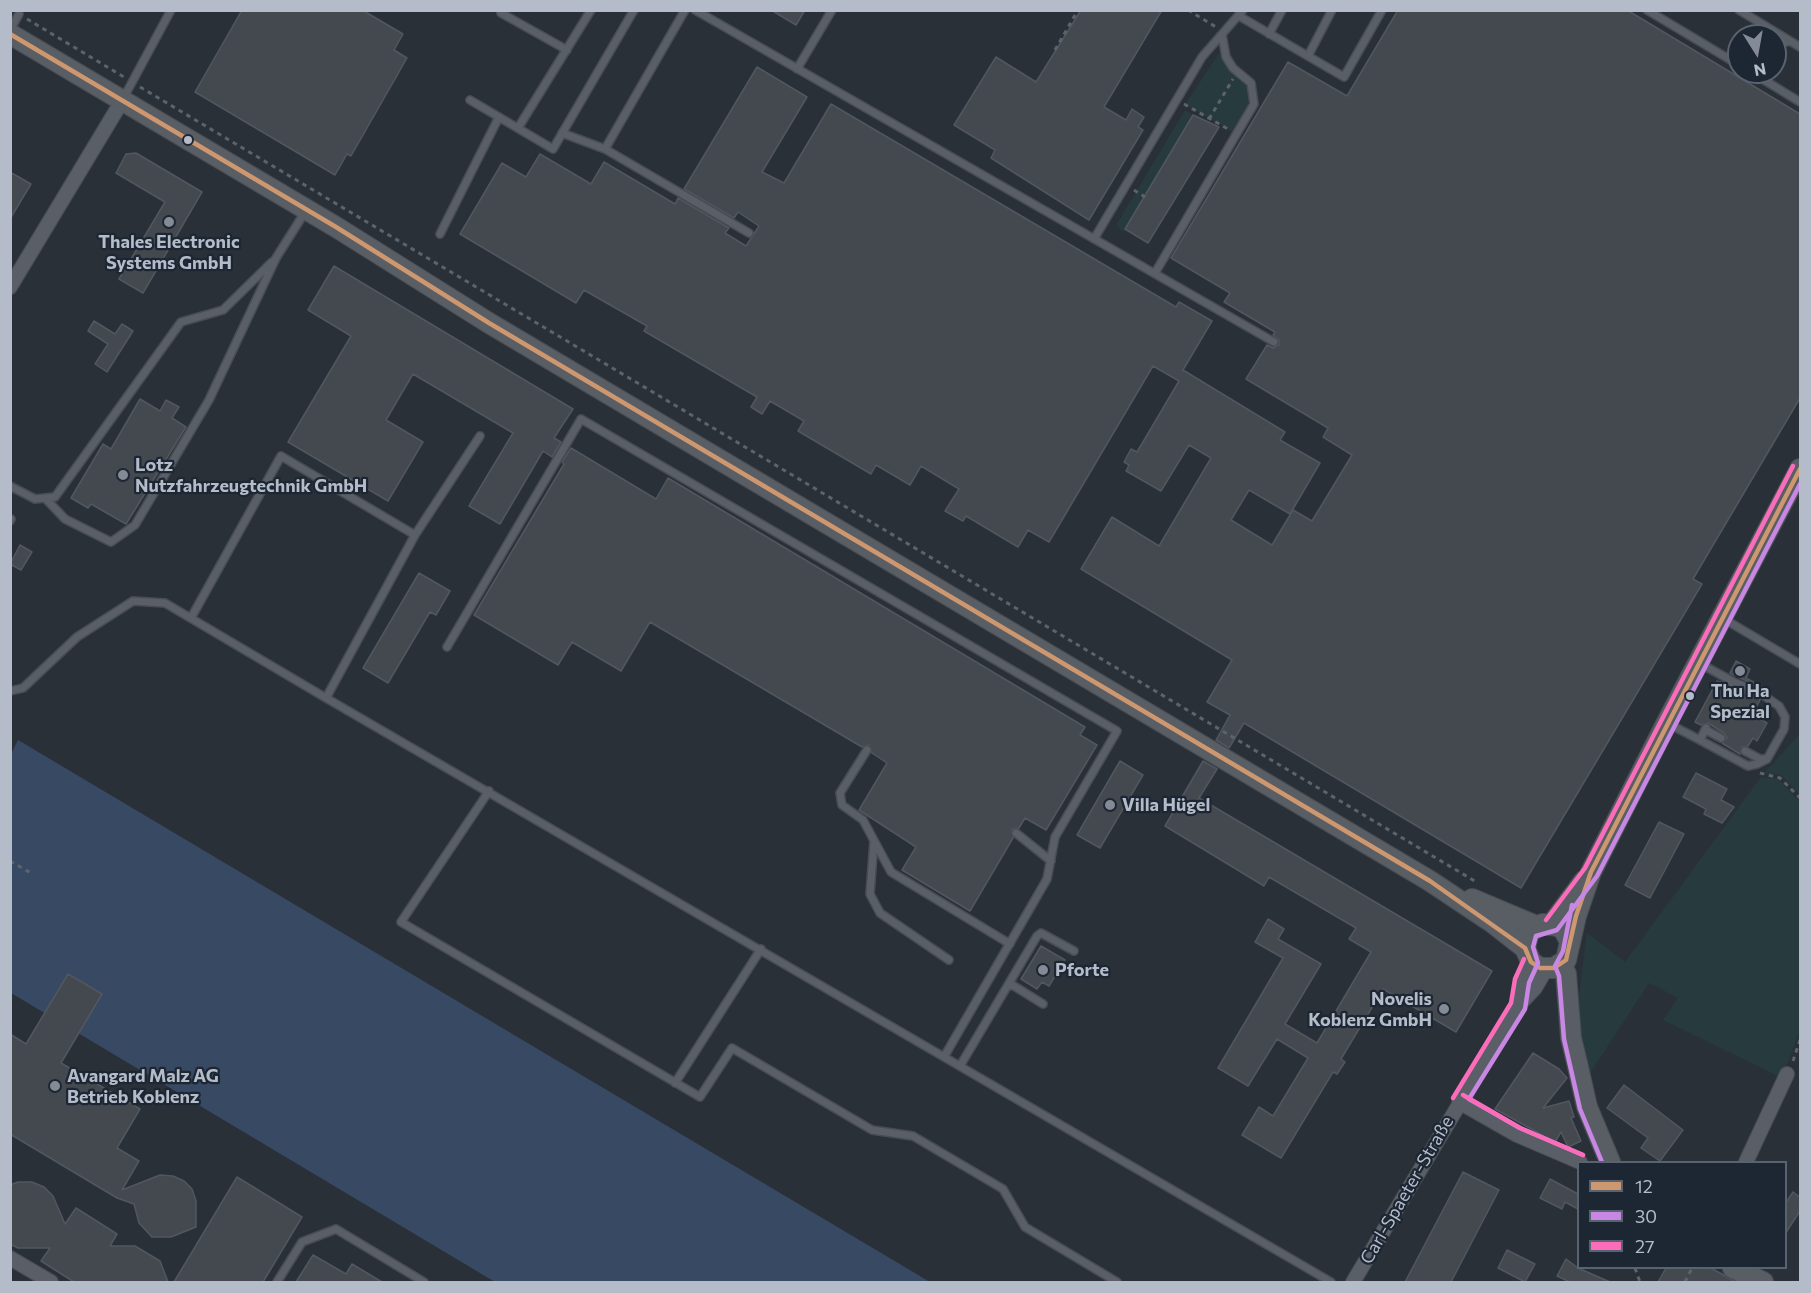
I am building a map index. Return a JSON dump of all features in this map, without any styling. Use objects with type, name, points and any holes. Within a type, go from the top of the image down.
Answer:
[{"type":"main road","points":[[10,32],[489,323],[1334,827],[1430,881],[1493,923],[1541,961],[1566,974],[1571,1038],[1587,1107],[1610,1161]]},
{"type":"main road","name":"Carl-Spaeter-Straße","points":[[1591,872],[1544,925],[1526,939],[1541,961],[1570,954],[1570,942],[1591,872],[1800,469]]},
{"type":"main road","points":[[1430,881],[1544,925],[1564,930],[1570,942]]},
{"type":"main road","points":[[1735,1269],[1763,1282]]},
{"type":"street","points":[[10,287],[122,101]]},
{"type":"street","name":"Carl-Spaeter-Straße","points":[[1353,1282],[1518,1006],[1522,981],[1541,961]]},
{"type":"street","points":[[1746,1161],[1787,1074]]},
{"type":"street","points":[[1459,1102],[1517,1135],[1578,1161]]},
{"type":"street","points":[[10,1258],[51,1282]]},
{"type":"lane","points":[[122,101],[171,10]]},
{"type":"lane","points":[[518,128],[591,10]]},
{"type":"lane","points":[[470,100],[553,149],[634,10]]},
{"type":"lane","points":[[605,149],[685,10]]},
{"type":"lane","points":[[695,10],[707,14],[798,69],[1274,342]]},
{"type":"lane","points":[[798,69],[832,10]]},
{"type":"lane","points":[[1269,34],[1282,10]]},
{"type":"lane","points":[[1308,56],[1332,10]]},
{"type":"lane","points":[[1094,238],[1202,57],[1241,13],[1269,34],[1344,77],[1382,10]]},
{"type":"lane","points":[[1647,10],[1727,55]]},
{"type":"lane","points":[[1738,10],[1800,47]]},
{"type":"lane","points":[[501,13],[567,50]]},
{"type":"lane","points":[[10,32],[19,14]]},
{"type":"lane","points":[[1155,273],[1254,104],[1255,98],[1251,83],[1237,72],[1226,57],[1223,34]]},
{"type":"lane","points":[[1771,84],[1800,102]]},
{"type":"lane","points":[[440,234],[499,117]]},
{"type":"lane","points":[[562,134],[605,149],[749,233]]},
{"type":"lane","points":[[45,498],[65,519],[111,542],[135,525],[209,400],[276,258],[306,210]]},
{"type":"lane","points":[[10,486],[35,499],[55,497],[181,322],[223,310],[276,258]]},
{"type":"lane","points":[[447,647],[581,419],[1117,731],[1055,837],[1047,879],[944,1057]]},
{"type":"lane","points":[[326,698],[415,535],[480,436]]},
{"type":"lane","points":[[191,618],[281,456],[415,535]]},
{"type":"lane","points":[[10,691],[23,688],[77,637],[133,601],[165,603],[1330,1282]]},
{"type":"lane","points":[[1722,618],[1800,664]]},
{"type":"lane","points":[[1699,663],[1730,684],[1748,688]]},
{"type":"lane","points":[[1667,722],[1748,766],[1758,764],[1767,759],[1784,729],[1785,717],[1779,706],[1763,695]]},
{"type":"lane","points":[[1700,740],[1706,729],[1721,738]]},
{"type":"lane","points":[[867,750],[840,793],[842,805],[863,820],[891,872],[1010,944]]},
{"type":"lane","points":[[1745,751],[1760,759],[1767,759]]},
{"type":"lane","points":[[489,791],[401,922],[700,1097],[732,1048],[872,1130],[913,1136],[1003,1189],[1025,1227],[1116,1282]]},
{"type":"lane","points":[[1016,833],[1051,861]]},
{"type":"lane","points":[[874,841],[870,894],[880,913],[949,960]]},
{"type":"lane","points":[[960,1066],[1041,933],[1074,951]]},
{"type":"lane","points":[[675,1083],[761,949]]},
{"type":"lane","points":[[1008,985],[1014,986],[1043,1004]]},
{"type":"lane","points":[[277,1282],[302,1242],[336,1229],[424,1282]]},
{"type":"path","points":[[1055,50],[1078,10]]},
{"type":"path","points":[[1188,10],[1223,34]]},
{"type":"path","points":[[19,14],[1482,885]]},
{"type":"path","points":[[1209,119],[1237,72]]},
{"type":"path","points":[[1176,100],[1237,134]]},
{"type":"path","points":[[1748,766],[1766,777],[1780,778],[1800,798]]},
{"type":"path","points":[[10,861],[31,873]]},
{"type":"path","points":[[1787,1074],[1800,1040]]},
{"type":"green space","points":[[1219,53],[1232,73],[1247,84],[1249,90],[1248,105],[1233,132],[1185,105]]},
{"type":"green space","points":[[1185,110],[1193,115],[1123,232],[1117,224]]},
{"type":"green space","points":[[1800,734],[1800,795],[1781,775],[1764,773]]},
{"type":"green space","points":[[1761,777],[1778,779],[1800,802],[1800,1030],[1782,1078],[1663,1020],[1678,998],[1649,983],[1587,1078],[1580,1048],[1579,997],[1587,933],[1625,962]]},
{"type":"water","points":[[18,740],[930,1282],[495,1282],[11,993],[10,756]]},
{"type":"building","points":[[242,10],[362,10],[403,34],[394,50],[407,58],[351,156],[347,154],[335,175],[195,92]]},
{"type":"building","points":[[771,10],[805,10],[796,25]]},
{"type":"building","points":[[1081,10],[1162,10],[1104,107],[1126,120],[1132,109],[1144,117],[1138,127],[1143,130],[1089,220],[991,158],[995,150],[954,125],[996,57],[1036,82]]},
{"type":"building","points":[[1398,10],[1627,10],[1727,70],[1727,84],[1750,84],[1800,114],[1800,398],[1693,579],[1702,584],[1521,888],[1244,723],[1229,748],[1216,740],[1230,715],[1207,702],[1232,660],[1081,569],[1112,517],[1159,546],[1211,458],[1189,445],[1161,491],[1126,471],[1129,465],[1124,462],[1131,449],[1137,452],[1179,381],[1153,366],[1049,542],[1028,530],[1018,547],[966,516],[963,521],[945,511],[959,489],[921,466],[910,485],[876,465],[871,474],[798,431],[804,421],[770,401],[762,414],[751,407],[757,397],[644,331],[647,326],[584,290],[576,303],[460,234],[502,163],[526,177],[540,154],[591,184],[604,162],[675,204],[678,198],[729,228],[725,233],[746,246],[759,226],[738,212],[734,218],[684,189],[757,67],[807,97],[762,172],[784,183],[831,104],[1176,307],[1179,302],[1212,321],[1183,370],[1285,432],[1280,440],[1320,463],[1290,514],[1249,490],[1231,520],[1272,545],[1293,510],[1312,521],[1352,455],[1323,437],[1328,428],[1246,379],[1267,345],[1273,348],[1279,345],[1279,340],[1273,335],[1275,332],[1224,302],[1230,293],[1171,258],[1288,62],[1347,96]]},
{"type":"building","points":[[1193,115],[1219,127],[1148,243],[1125,229]]},
{"type":"building","name":"Thales Electronic Systems GmbH","points":[[136,153],[202,192],[143,293],[119,279],[165,202],[116,173],[126,154]]},
{"type":"building","points":[[10,172],[31,184],[10,219]]},
{"type":"building","points":[[334,266],[573,409],[554,438],[561,442],[552,457],[543,451],[500,524],[469,506],[513,433],[413,374],[386,420],[423,442],[388,501],[288,442],[351,336],[308,310]]},
{"type":"building","points":[[94,321],[115,334],[122,324],[133,331],[107,372],[95,364],[108,344],[88,331]]},
{"type":"building","points":[[140,399],[160,411],[166,400],[179,407],[172,418],[186,427],[126,524],[91,504],[88,508],[71,498],[103,444],[111,449]]},
{"type":"building","points":[[571,448],[656,499],[668,478],[1085,727],[1080,735],[1097,745],[1046,830],[1025,818],[1019,828],[1012,829],[1013,838],[970,911],[902,870],[916,847],[859,810],[887,763],[872,753],[869,745],[862,747],[650,622],[621,671],[572,642],[558,665],[474,615],[564,464],[562,462]]},
{"type":"building","points":[[20,545],[32,552],[21,570],[10,564]]},
{"type":"building","points":[[419,573],[450,591],[436,615],[430,612],[388,683],[363,668]]},
{"type":"building","points":[[1736,661],[1750,669],[1746,678],[1766,689],[1758,692],[1760,700],[1752,715],[1767,723],[1757,741],[1753,738],[1748,746],[1742,747],[1740,754],[1722,743],[1727,738],[1724,733],[1708,723],[1701,725],[1695,722],[1717,681],[1725,683],[1724,689],[1727,693],[1735,689],[1748,694],[1753,691],[1751,683],[1730,673]]},
{"type":"building","name":"Villa Hügel","points":[[1120,761],[1143,775],[1100,848],[1077,835]]},
{"type":"building","name":"Novelis Koblenz GmbH","points":[[1203,761],[1217,769],[1199,798],[1492,971],[1456,1032],[1383,989],[1341,1059],[1345,1062],[1337,1074],[1333,1072],[1281,1158],[1242,1135],[1259,1107],[1273,1116],[1308,1058],[1277,1039],[1248,1086],[1218,1068],[1283,958],[1255,942],[1268,919],[1284,929],[1278,939],[1321,964],[1285,1024],[1317,1043],[1371,952],[1349,939],[1356,928],[1269,877],[1264,886],[1165,826]]},
{"type":"building","points":[[1696,773],[1727,789],[1721,800],[1734,807],[1722,823],[1704,814],[1706,809],[1683,797]]},
{"type":"building","points":[[1659,822],[1684,834],[1650,898],[1625,885]]},
{"type":"building","name":"Pforte","points":[[1041,946],[1065,960],[1049,986],[1042,982],[1037,989],[1021,979]]},
{"type":"building","name":"Avangard Malz AG Betrieb Koblenz","points":[[68,974],[102,994],[61,1063],[140,1109],[117,1148],[139,1161],[122,1190],[160,1175],[173,1176],[184,1181],[192,1189],[196,1201],[196,1227],[171,1237],[152,1237],[139,1223],[134,1204],[117,1198],[10,1134],[10,1034],[26,1044]]},
{"type":"building","points":[[1533,1053],[1559,1069],[1567,1078],[1543,1108],[1569,1101],[1574,1117],[1571,1118],[1581,1141],[1568,1147],[1561,1132],[1555,1142],[1495,1109]]},
{"type":"building","points":[[1624,1085],[1683,1130],[1660,1161],[1641,1148],[1648,1138],[1607,1108]]},
{"type":"building","points":[[1463,1172],[1499,1190],[1451,1282],[1405,1282]]},
{"type":"building","points":[[237,1177],[302,1217],[263,1282],[174,1282]]},
{"type":"building","points":[[1550,1179],[1577,1193],[1577,1208],[1565,1202],[1562,1209],[1540,1198]]},
{"type":"building","points":[[18,1182],[32,1182],[44,1187],[53,1196],[65,1224],[76,1208],[117,1234],[110,1246],[135,1246],[160,1261],[168,1282],[74,1282],[41,1261],[50,1248],[18,1248],[10,1244],[10,1185]]},
{"type":"building","points":[[1793,1192],[1800,1197],[1800,1211],[1787,1231],[1787,1201]]},
{"type":"building","points":[[1507,1250],[1535,1264],[1525,1282],[1498,1268]]},
{"type":"building","points":[[313,1255],[346,1274],[352,1264],[382,1282],[296,1282]]},
{"type":"building","points":[[1566,1259],[1577,1269],[1610,1282],[1570,1282],[1557,1276]]},
{"type":"building","points":[[1665,1269],[1713,1269],[1736,1282],[1658,1282]]},
{"type":"transit line","name":"12","points":[[10,34],[336,227],[489,323],[1430,881],[1525,948]]},
{"type":"transit line","name":"27","points":[[1546,920],[1585,868],[1793,466]]},
{"type":"transit line","name":"12","points":[[1525,948],[1531,962],[1540,968],[1554,968],[1566,960],[1576,916],[1591,872],[1800,469]]},
{"type":"transit line","name":"30","points":[[1583,1155],[1520,1128],[1469,1099],[1525,1009],[1529,983],[1538,963],[1533,947],[1536,936],[1557,930],[1597,876],[1800,484]]},
{"type":"transit line","name":"30","points":[[1572,905],[1563,951],[1555,966],[1559,976],[1564,1039],[1580,1109],[1602,1161]]},
{"type":"transit line","name":"27","points":[[1453,1098],[1511,1003],[1515,979],[1524,959]]},
{"type":"transit line","name":"27","points":[[1463,1095],[1520,1128],[1583,1155]]},
{"type":"place","name":"Thales Electronic Systems GmbH","points":[[169,222]]},
{"type":"place","name":"Lotz Nutzfahrzeugtechnik GmbH","points":[[123,475]]},
{"type":"place","name":"Thu Ha Spezial","points":[[1740,671]]},
{"type":"place","name":"Villa Hügel","points":[[1110,805]]},
{"type":"place","name":"Pforte","points":[[1043,970]]},
{"type":"place","name":"Novelis Koblenz GmbH","points":[[1444,1009]]},
{"type":"place","name":"Avangard Malz AG Betrieb Koblenz","points":[[55,1086]]}]
